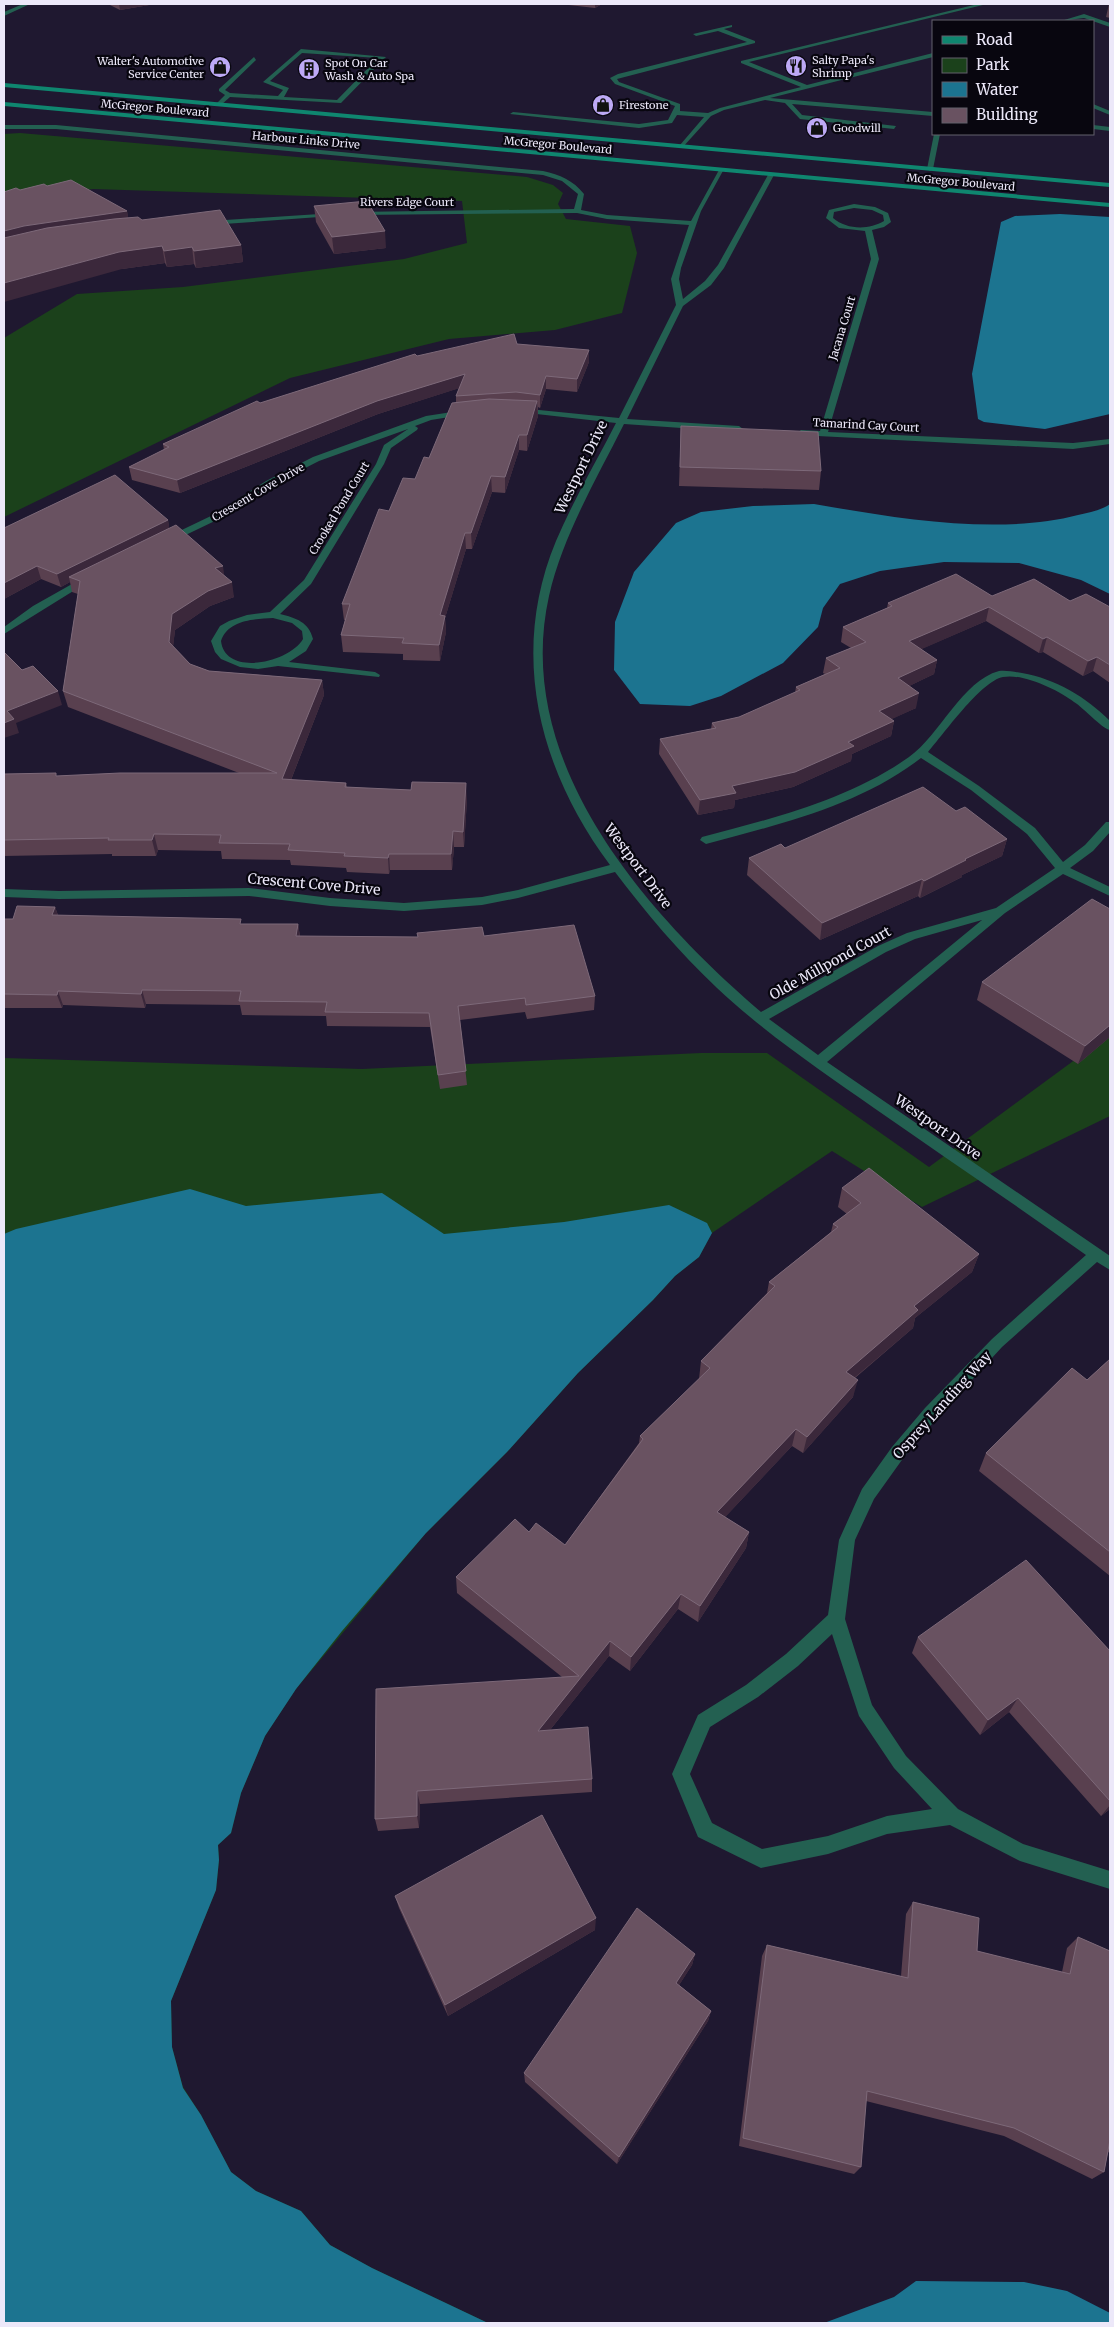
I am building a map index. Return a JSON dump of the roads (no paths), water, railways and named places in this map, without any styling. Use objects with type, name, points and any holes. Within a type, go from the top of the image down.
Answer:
[{"type":"main road","name":"McGregor Boulevard","points":[[4,86],[1110,185]]},
{"type":"main road","name":"McGregor Boulevard","points":[[4,104],[1110,205]]},
{"type":"main road","points":[[657,152],[682,146]]},
{"type":"main road","points":[[597,158],[649,154]]},
{"type":"main road","points":[[761,162],[829,160]]},
{"type":"main road","points":[[722,170],[744,164]]},
{"type":"street","points":[[4,14],[27,4]]},
{"type":"street","points":[[806,87],[743,62],[984,4]]},
{"type":"street","points":[[1068,20],[1084,16],[1110,25]]},
{"type":"street","points":[[696,34],[730,26]]},
{"type":"street","points":[[514,114],[639,126],[670,122],[678,105],[617,83],[613,78],[753,42],[718,29]]},
{"type":"street","points":[[254,59],[221,90],[229,95],[339,102],[383,57],[301,51],[266,82],[287,89],[280,98]]},
{"type":"street","points":[[705,54],[754,60]]},
{"type":"street","points":[[682,146],[709,116],[722,109],[932,55]]},
{"type":"street","points":[[218,104],[229,95]]},
{"type":"street","points":[[758,100],[932,114]]},
{"type":"street","points":[[787,102],[800,117],[894,127]]},
{"type":"street","points":[[1094,106],[1110,113]]},
{"type":"street","points":[[675,113],[709,116]]},
{"type":"street","name":"Harbour Links Drive","points":[[4,126],[56,127],[543,173],[561,177],[574,183],[581,194],[577,211]]},
{"type":"street","points":[[1094,128],[1110,129]]},
{"type":"street","points":[[930,168],[938,135]]},
{"type":"street","points":[[680,305],[674,279],[698,211],[722,170]]},
{"type":"street","name":"Westport Drive","points":[[771,175],[721,266],[708,283],[680,305],[620,421],[555,557],[547,580],[539,619],[537,654],[540,698],[551,740],[566,782],[588,824],[652,911],[700,964],[760,1018],[818,1062],[1110,1264]]},
{"type":"street","points":[[854,206],[874,208],[886,214],[888,222],[884,225],[868,229],[839,225],[832,222],[828,215],[836,208],[854,206]]},
{"type":"street","name":"Rivers Edge Court","points":[[203,223],[352,213],[531,213],[577,211],[607,217],[693,223]]},
{"type":"street","name":"Jacana Court","points":[[823,434],[875,259],[868,229]]},
{"type":"street","points":[[507,410],[620,421],[747,429]]},
{"type":"street","name":"Crescent Cove Drive","points":[[163,543],[216,517],[269,483],[316,459],[429,418],[478,411]]},
{"type":"street","name":"Crooked Pond Court","points":[[273,615],[308,582],[380,464],[387,448],[429,418]]},
{"type":"street","name":"Tamarind Cay Court","points":[[795,432],[1073,446],[1110,442]]},
{"type":"street","points":[[4,631],[36,608],[94,574]]},
{"type":"street","points":[[279,664],[302,652],[308,644],[309,636],[305,628],[298,622],[273,615],[242,619],[230,624],[220,632],[216,641],[216,649],[222,657],[234,663],[248,666],[279,664],[375,675]]},
{"type":"street","points":[[706,840],[780,820],[826,804],[872,783],[922,753],[980,687],[1000,674],[1037,678],[1069,694],[1096,712],[1110,727]]},
{"type":"street","points":[[922,753],[975,788],[1024,825],[1062,869],[1110,892]]},
{"type":"street","name":"Olde Millpond Court","points":[[818,1062],[948,956],[1001,910],[1090,848],[1110,825]]},
{"type":"street","name":"Crescent Cove Drive","points":[[4,893],[59,895],[249,892],[330,902],[404,906],[482,901],[518,894],[618,867]]},
{"type":"street","name":"Olde Millpond Court","points":[[760,1018],[882,949],[912,936],[1001,910]]},
{"type":"street","name":"Osprey Landing Way","points":[[1096,1254],[997,1343],[931,1413],[898,1452],[868,1494],[847,1540],[836,1619],[865,1710],[900,1762],[951,1816],[1020,1852],[1110,1880]]},
{"type":"street","points":[[836,1619],[792,1660],[752,1691],[704,1720],[681,1774],[705,1830],[761,1859],[828,1845],[887,1825],[951,1816]]},
{"type":"water","points":[[1060,214],[1110,217],[1110,414],[1045,429],[984,422],[978,419],[972,374],[1001,222],[1015,216]]},
{"type":"water","points":[[814,504],[878,515],[946,523],[1014,524],[1047,521],[1078,515],[1095,511],[1110,504],[1110,594],[1081,580],[1019,563],[944,562],[880,571],[840,584],[823,608],[818,627],[783,663],[721,696],[690,706],[640,704],[614,670],[615,622],[634,572],[676,523],[701,512],[753,506]]},
{"type":"water","points":[[190,1189],[246,1206],[382,1193],[444,1234],[564,1222],[669,1205],[707,1223],[712,1233],[699,1257],[675,1276],[578,1373],[507,1452],[426,1533],[342,1631],[296,1689],[265,1736],[241,1793],[231,1833],[218,1845],[219,1860],[216,1890],[171,2001],[172,2047],[183,2088],[201,2115],[231,2172],[256,2191],[301,2211],[330,2245],[372,2268],[488,2323],[4,2323],[4,1234],[16,1229]]},
{"type":"water","points":[[916,2281],[1024,2282],[1067,2291],[1110,2313],[1110,2323],[824,2323],[894,2297]]},
{"type":"place","name":"Salty Papa's Shrimp","points":[[796,66]]},
{"type":"place","name":"Walter's Automotive Service Center","points":[[220,67]]},
{"type":"place","name":"Spot On Car Wash & Auto Spa","points":[[309,69]]},
{"type":"place","name":"Firestone","points":[[603,105]]},
{"type":"place","name":"Goodwill","points":[[817,128]]}]
